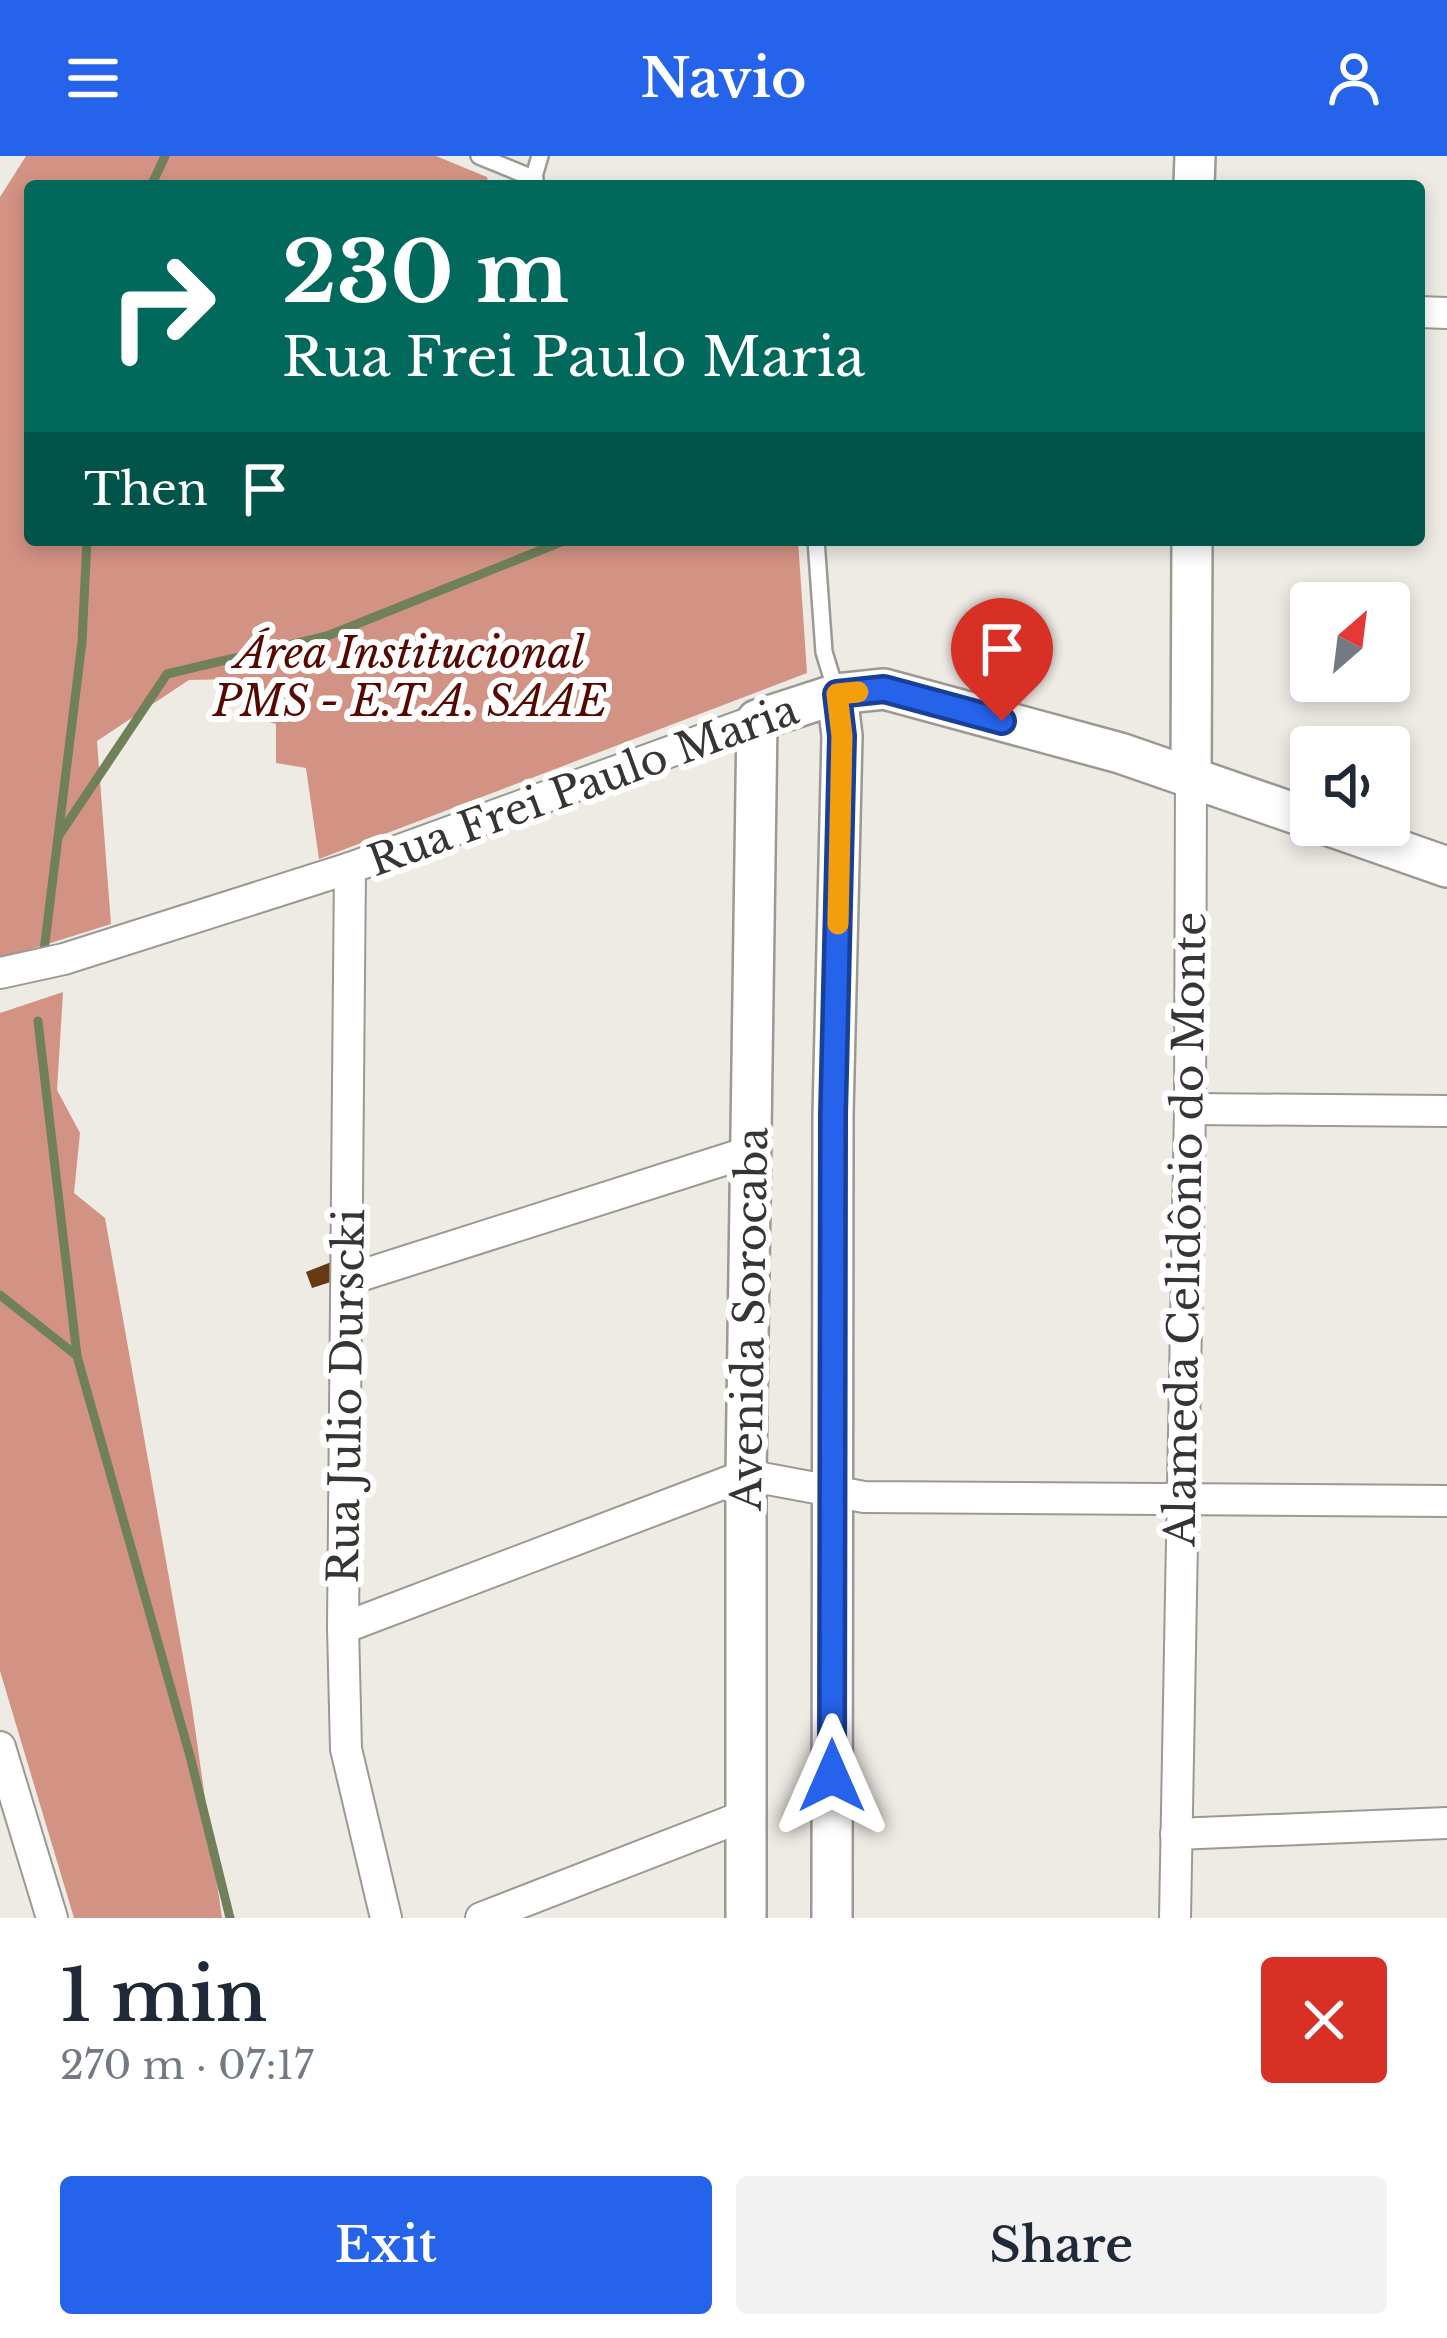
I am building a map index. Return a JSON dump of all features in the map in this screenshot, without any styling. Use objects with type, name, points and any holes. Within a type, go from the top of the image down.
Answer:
[{"type":"street","name":"Alameda Celidônio do Monte","points":[[1175,1918],[1190,1109],[1192,546]]},
{"type":"street","name":"Rua Frei Paulo Maria","points":[[10,972],[350,868],[837,694],[884,689],[1120,753],[1290,812]]},
{"type":"street","name":"Avenida Sorocaba","points":[[832,1918],[833,1115],[842,736],[837,694]]},
{"type":"street","name":"Avenida Sorocaba","points":[[746,1918],[746,1475],[757,720]]},
{"type":"street","points":[[1387,846],[1447,867]]},
{"type":"street","name":"Rua Julio Durscki","points":[[350,868],[346,1748],[386,1918]]},
{"type":"street","points":[[1190,1109],[1447,1111]]},
{"type":"street","points":[[347,1280],[752,1151]]},
{"type":"street","points":[[343,1628],[746,1475],[864,1497],[1447,1501]]},
{"type":"street","points":[[0,1747],[52,1918]]},
{"type":"street","points":[[481,1918],[744,1816]]},
{"type":"street","points":[[1176,1834],[1447,1823]]},
{"type":"lane","points":[[479,156],[529,180]]},
{"type":"lane","points":[[816,546],[824,652],[837,694]]},
{"type":"green space","name":"Área Institucional PMS - E.T.A. SAAE","points":[[26,156],[436,156],[488,180],[24,180],[24,546],[798,546],[807,673],[319,859],[306,768],[276,763],[276,724],[243,714],[234,679],[189,680],[97,741],[111,924],[0,959],[0,197]]},
{"type":"green space","points":[[63,992],[57,1090],[80,1133],[74,1193],[105,1218],[192,1707],[222,1918],[74,1918],[0,1671],[0,1013]]},
{"type":"building","points":[[339,1259],[340,1279],[312,1288],[306,1272]]},
{"type":"waterway","points":[[154,180],[165,156]]},
{"type":"waterway","points":[[44,951],[82,642],[87,546]]},
{"type":"waterway","points":[[58,837],[167,674],[327,636],[551,546]]},
{"type":"waterway","points":[[38,1021],[77,1356],[190,1756],[230,1918]]},
{"type":"waterway","points":[[0,1295],[76,1355]]},
{"type":"slow traffic","points":[[838,924],[842,736],[837,694],[858,692]]},
{"type":"route","points":[[832,1776],[833,1115],[842,736],[837,694],[884,689],[1002,721]]}]
